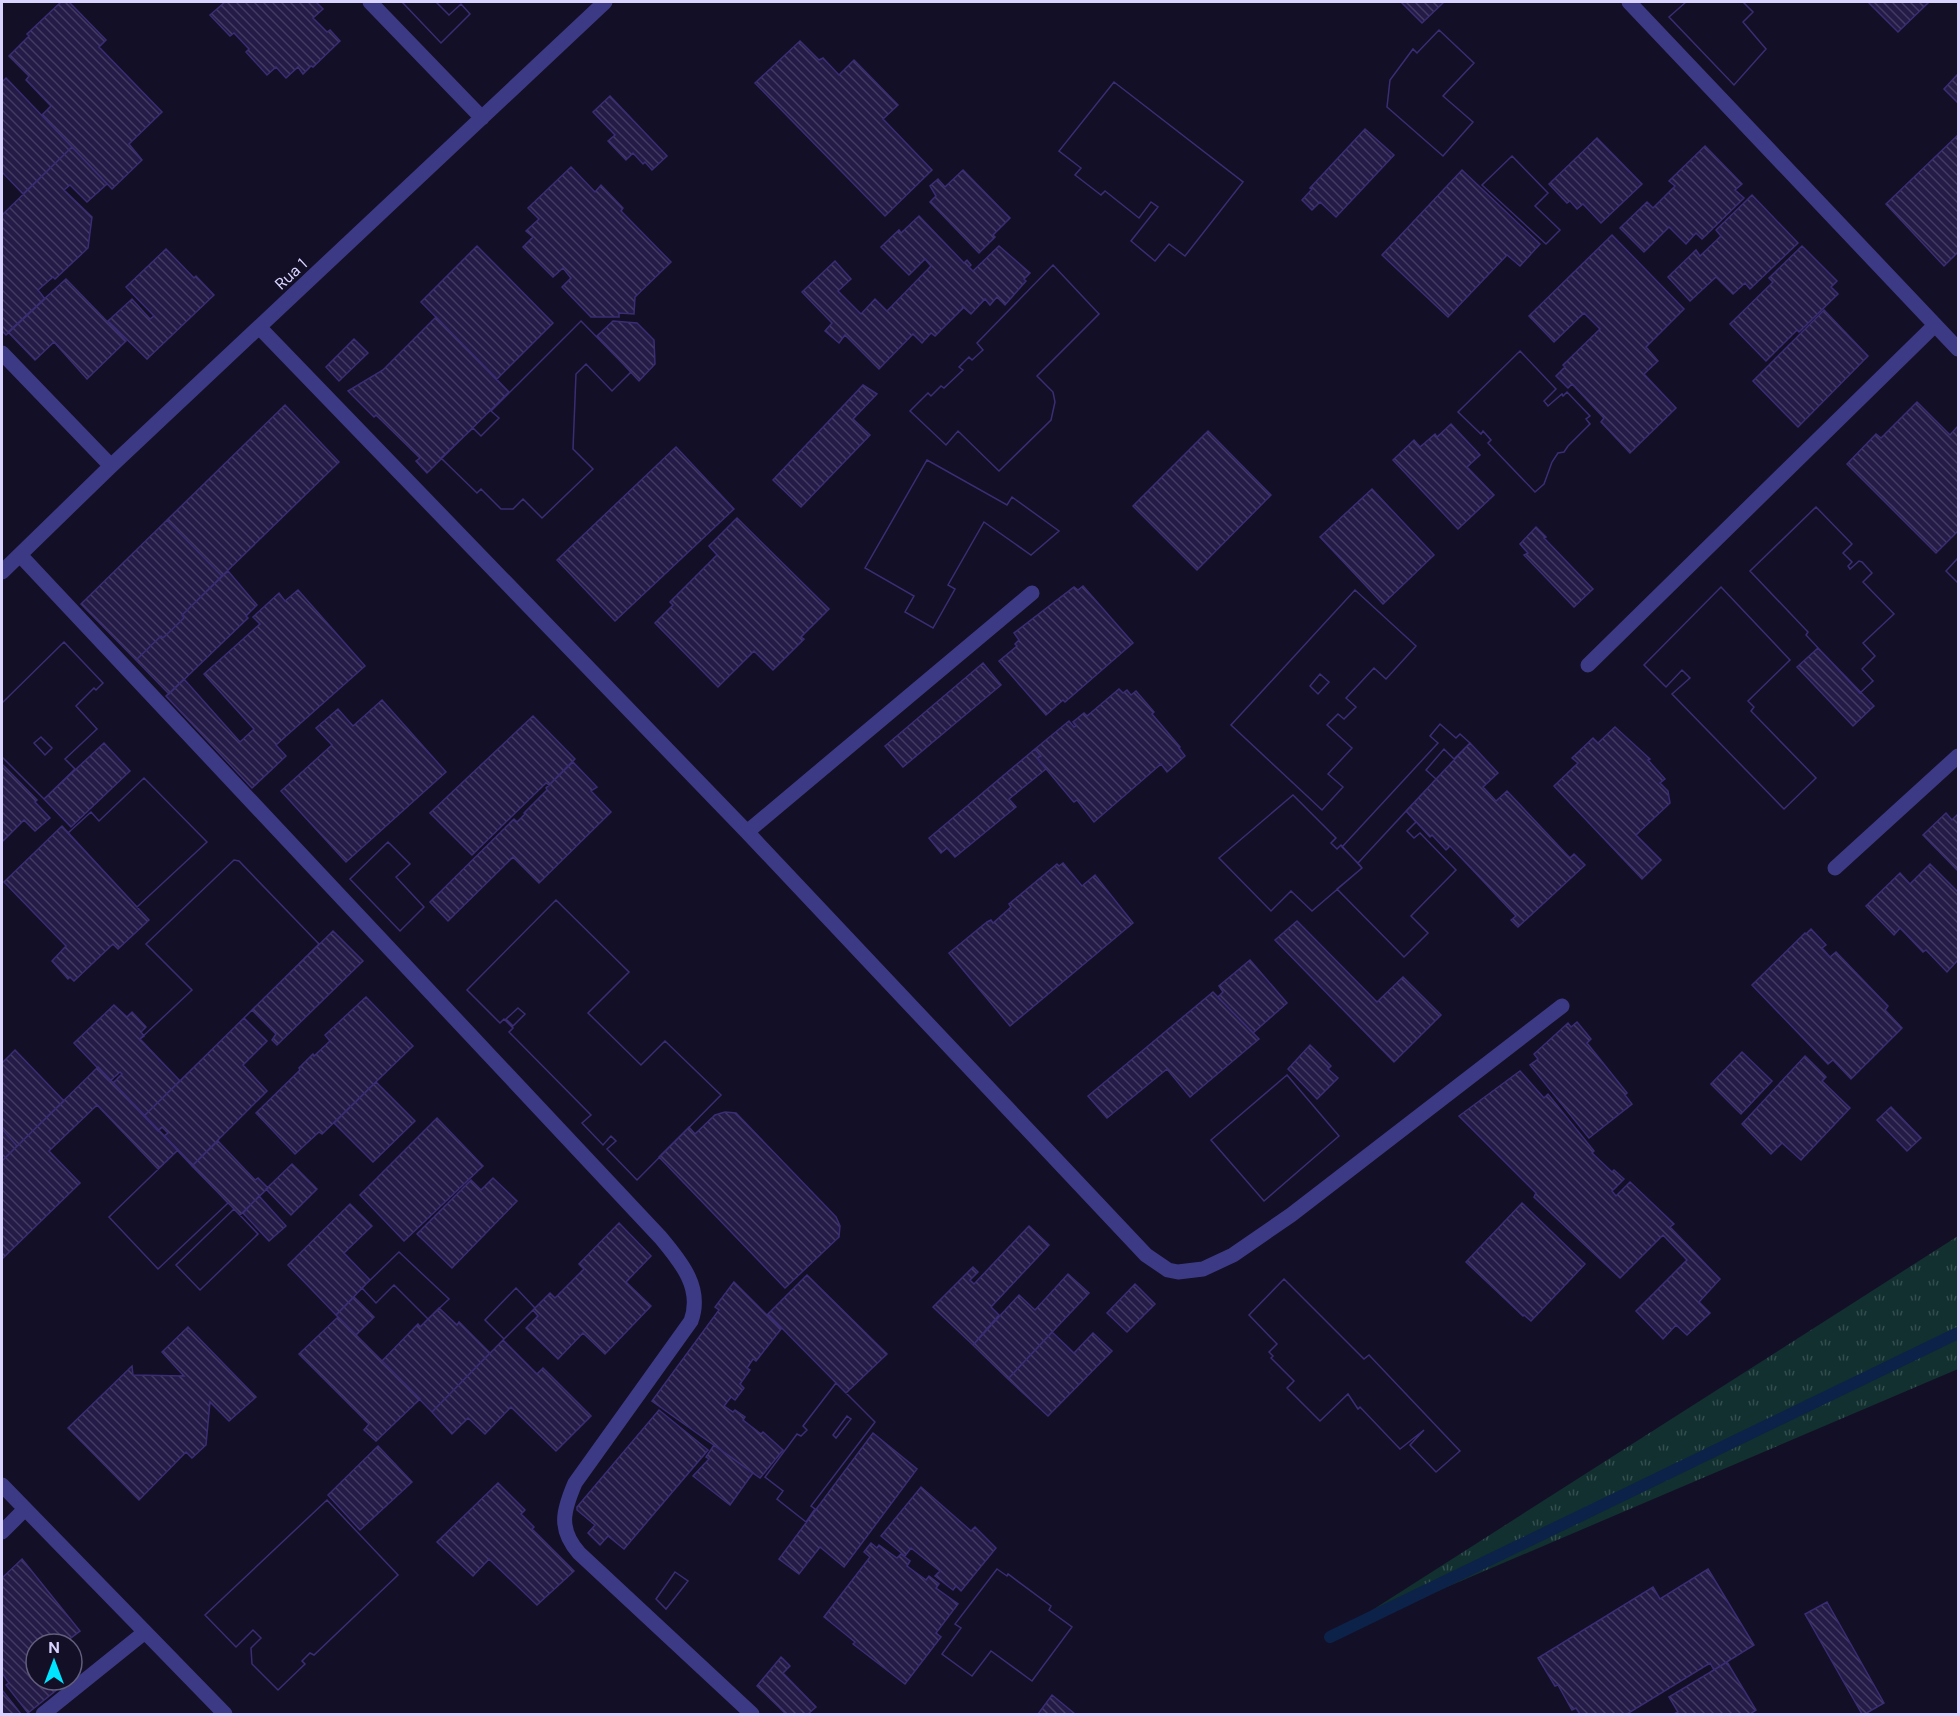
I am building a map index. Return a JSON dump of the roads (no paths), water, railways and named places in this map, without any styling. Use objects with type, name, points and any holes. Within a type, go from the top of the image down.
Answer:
[{"type":"street","points":[[370,2],[482,118]]},
{"type":"street","name":"Rua 1","points":[[2,572],[111,466],[605,2]]},
{"type":"street","points":[[1639,5],[1935,326],[1959,349]]},
{"type":"street","points":[[1588,665],[1935,326]]},
{"type":"street","points":[[260,328],[747,832],[1146,1255],[1168,1270],[1178,1272],[1203,1269],[1233,1255],[1290,1215],[1562,1006]]},
{"type":"street","points":[[2,353],[111,466]]},
{"type":"street","points":[[20,555],[653,1230],[683,1267],[694,1294],[691,1321],[575,1483],[566,1508],[564,1526],[579,1553],[752,1714]]},
{"type":"street","points":[[747,832],[1032,593]]},
{"type":"street","points":[[1835,868],[1959,756]]},
{"type":"street","points":[[2,1485],[225,1714]]},
{"type":"street","points":[[2,1532],[25,1509]]},
{"type":"street","points":[[43,1714],[145,1632]]},
{"type":"waterway","points":[[1330,1637],[1958,1333]]}]
